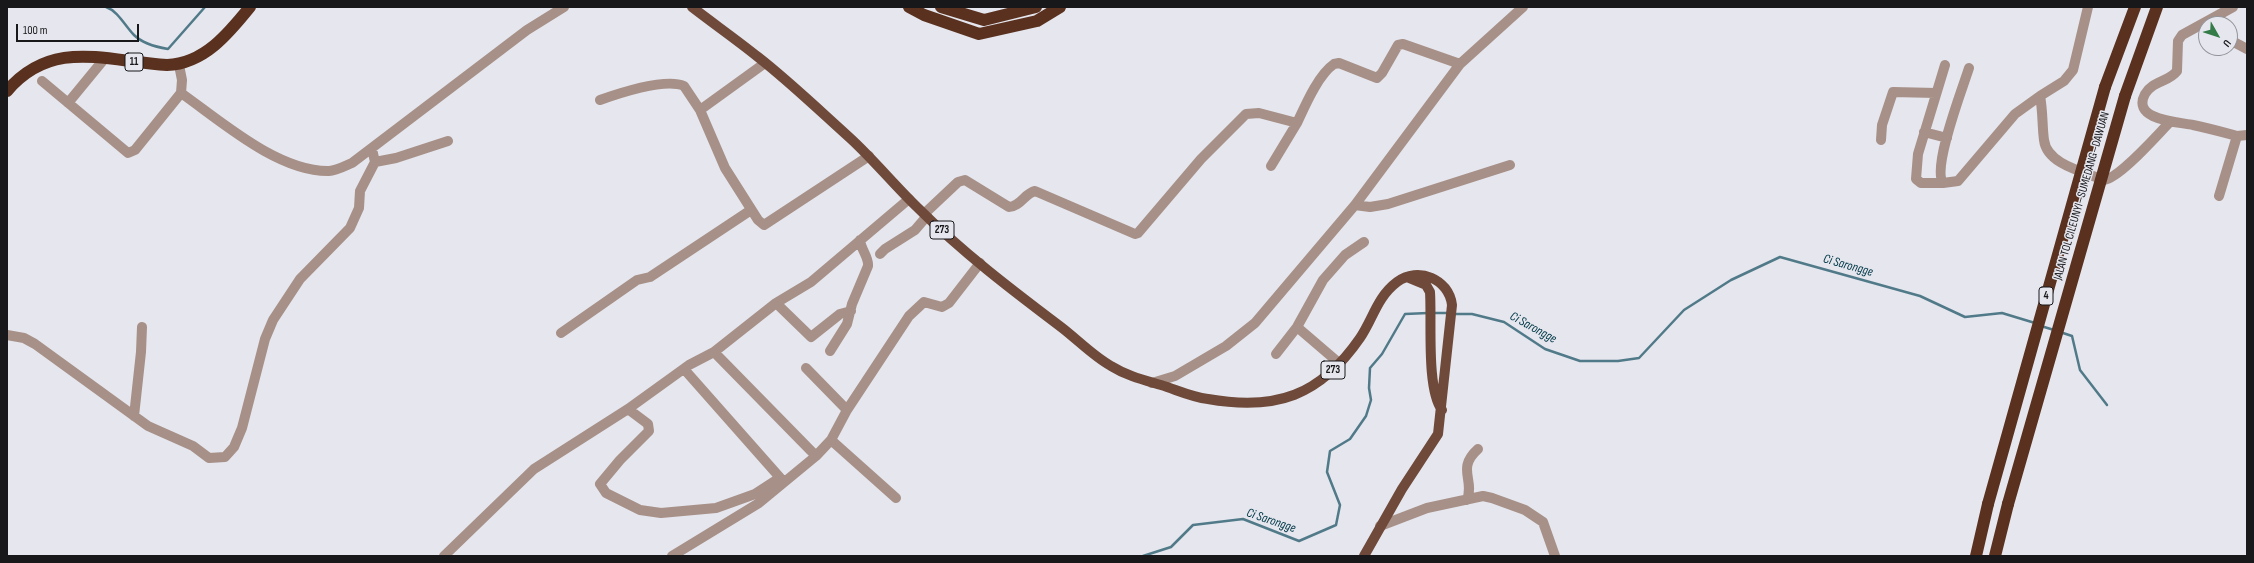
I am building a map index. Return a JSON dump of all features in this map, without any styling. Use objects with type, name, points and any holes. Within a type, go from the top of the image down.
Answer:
[{"type":"highway","name":"11","points":[[7,90],[19,78],[47,61],[71,56],[105,58],[153,64],[179,65],[192,61],[220,40],[250,7]]},
{"type":"highway","points":[[909,7],[924,15],[979,34],[1037,21],[1060,7]]},
{"type":"highway","points":[[941,7],[984,20],[1036,7]]},
{"type":"highway","name":"JALAN TOL CILEUNYI–SUMEDANG–DAWUAN","points":[[1976,556],[1988,504],[2104,88],[2135,7]]},
{"type":"highway","name":"JALAN TOL CILEUNYI–SUMEDANG–DAWUAN","points":[[1995,556],[2008,504],[2125,96],[2157,7]]},
{"type":"main road","name":"273","points":[[692,7],[765,62],[869,156],[925,215],[1019,297],[1104,362],[1126,374],[1208,400],[1268,403],[1280,401],[1304,391],[1323,379],[1339,364],[1360,338],[1381,297],[1404,277]]},
{"type":"main road","points":[[1364,556],[1380,526],[1438,434],[1442,410],[1452,308],[1451,298],[1448,290],[1437,280],[1416,275],[1404,277]]},
{"type":"main road","points":[[1404,277],[1426,285],[1430,292],[1431,347],[1436,401],[1442,410]]},
{"type":"street","points":[[181,93],[252,144],[301,167],[330,171],[352,164],[527,30],[564,7]]},
{"type":"street","points":[[1152,383],[1176,376],[1226,346],[1255,323],[1354,205],[1460,64],[1523,7]]},
{"type":"street","points":[[1945,65],[1918,154],[1916,179],[1921,183],[1958,181],[2015,114],[2064,81],[2072,70],[2088,7]]},
{"type":"street","points":[[2219,16],[2233,7]]},
{"type":"street","points":[[2198,28],[2182,35],[2178,41],[2178,67],[2175,73],[2148,90],[2143,100],[2145,109],[2150,114],[2170,122],[2242,136],[2219,196]]},
{"type":"street","points":[[1271,166],[1297,124],[1304,107],[1326,72],[1334,64],[1339,63],[1377,78],[1382,73],[1400,44],[1460,64]]},
{"type":"street","points":[[2238,44],[2247,49]]},
{"type":"street","points":[[68,103],[105,58]]},
{"type":"street","points":[[700,110],[765,62]]},
{"type":"street","points":[[42,81],[128,153],[132,153],[181,93],[182,80],[179,65]]},
{"type":"street","points":[[1943,183],[1939,173],[1947,138],[1968,68]]},
{"type":"street","points":[[600,100],[630,89],[680,84],[687,89],[700,110],[725,168],[759,222],[765,225],[869,156]]},
{"type":"street","points":[[1881,140],[1882,125],[1893,92],[1936,93]]},
{"type":"street","points":[[2040,96],[2044,140],[2050,154],[2066,165],[2104,180],[2120,173],[2170,122]]},
{"type":"street","points":[[880,254],[885,249],[915,230],[925,215],[958,182],[965,180],[1009,207],[1015,206],[1029,193],[1035,191],[1135,234],[1138,233],[1201,159],[1246,114],[1259,113],[1297,124]]},
{"type":"street","points":[[1924,132],[1947,138]]},
{"type":"street","points":[[375,162],[396,158],[448,141]]},
{"type":"street","points":[[7,335],[24,338],[35,344],[155,430],[193,446],[209,458],[220,458],[230,452],[237,442],[247,413],[265,339],[273,320],[300,279],[350,228],[358,208],[360,190],[375,162],[372,149]]},
{"type":"street","points":[[1354,205],[1370,207],[1388,204],[1510,165]]},
{"type":"street","points":[[444,556],[534,469],[628,408],[684,369],[714,352],[776,303],[811,282],[910,200]]},
{"type":"street","points":[[561,333],[637,280],[650,277],[751,210]]},
{"type":"street","points":[[830,351],[848,324],[852,304],[868,266],[868,260],[861,248],[860,240]]},
{"type":"street","points":[[1276,354],[1296,327],[1315,292],[1333,267],[1345,255],[1364,242]]},
{"type":"street","points":[[628,408],[648,424],[649,431],[602,481],[600,487],[606,493],[640,510],[660,513],[710,510],[730,504],[781,479],[816,456],[831,440],[847,410],[909,316],[924,302],[942,307],[949,303],[980,263]]},
{"type":"street","points":[[776,303],[811,337],[840,314],[851,311]]},
{"type":"street","points":[[134,416],[141,352],[142,327]]},
{"type":"street","points":[[1296,327],[1339,364]]},
{"type":"street","points":[[714,352],[816,456]]},
{"type":"street","points":[[806,368],[847,410]]},
{"type":"street","points":[[684,369],[781,479]]},
{"type":"street","points":[[831,440],[896,498]]},
{"type":"street","points":[[1467,500],[1470,491],[1466,469],[1467,461],[1478,449]]},
{"type":"street","points":[[672,556],[759,503],[781,479]]},
{"type":"street","points":[[759,503],[763,489]]},
{"type":"street","points":[[1380,526],[1427,508],[1483,496],[1525,510],[1539,518],[1543,522],[1555,556]]},
{"type":"waterway","points":[[106,7],[118,15],[141,41],[150,45],[168,49],[205,7]]},
{"type":"waterway","name":"Ci Sarongge","points":[[1453,314],[1472,314],[1504,322],[1545,349],[1580,361],[1618,361],[1639,358],[1684,310],[1731,280],[1780,257],[1920,296],[1965,317],[2002,313],[2035,323]]},
{"type":"waterway","name":"Ci Sarongge","points":[[1143,556],[1171,547],[1193,525],[1243,519],[1299,541],[1336,525],[1340,505],[1327,472],[1330,451],[1350,439],[1366,416],[1371,400],[1369,388],[1370,368],[1382,354],[1405,314],[1428,313]]},
{"type":"waterway","name":"Ci Sarongge","points":[[1433,313],[1448,313]]},
{"type":"waterway","name":"Ci Sarongge","points":[[2041,326],[2054,330]]},
{"type":"waterway","name":"Ci Sarongge","points":[[2060,332],[2072,336],[2080,370],[2107,405]]}]
